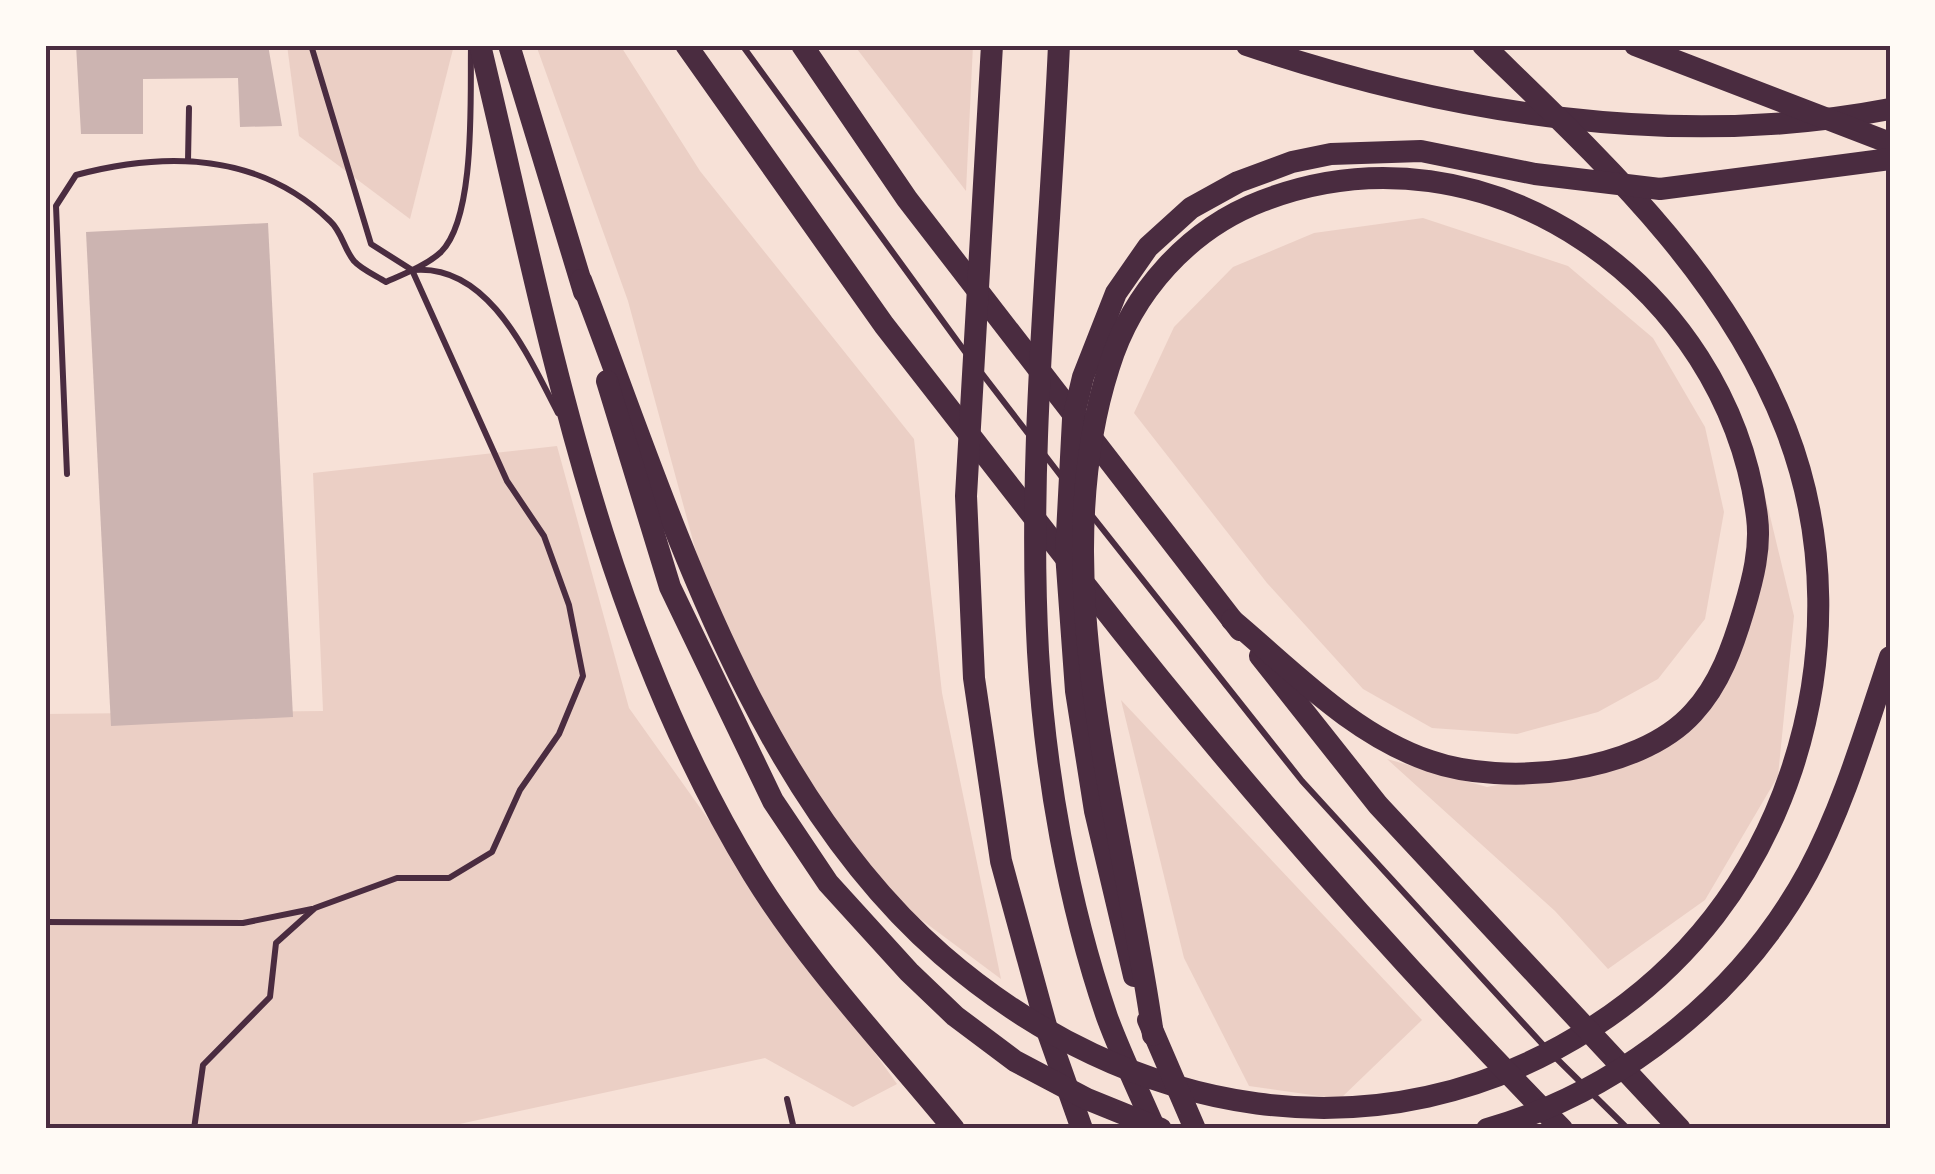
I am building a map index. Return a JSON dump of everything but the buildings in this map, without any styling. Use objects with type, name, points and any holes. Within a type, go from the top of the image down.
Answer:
[{"type":"highway","points":[[480,45],[576,447],[608,556],[664,706],[726,826],[800,940],[954,1129]]},
{"type":"highway","points":[[509,45],[581,280],[621,437],[670,588],[773,801],[828,884],[955,1016],[1014,1061],[1086,1099],[1158,1129]]},
{"type":"highway","points":[[686,45],[884,325],[1131,643],[1305,856],[1420,983],[1562,1129]]},
{"type":"highway","points":[[802,45],[907,199],[1139,503],[1378,805],[1680,1129]]},
{"type":"highway","points":[[992,45],[966,496],[974,678],[1001,861],[1048,1032],[1082,1129]]},
{"type":"highway","points":[[1059,45],[1039,411],[1038,652],[1048,742],[1084,929],[1108,1017],[1158,1129]]},
{"type":"highway","points":[[1246,45],[1315,68],[1460,103],[1571,119],[1684,126],[1852,116],[1890,109]]},
{"type":"highway","points":[[581,280],[696,579],[740,677],[814,806],[848,852],[925,939],[1015,1010],[1086,1052],[1152,1080],[1240,1102],[1338,1110],[1479,1085],[1560,1048],[1628,1004],[1680,958],[1742,878],[1766,838],[1808,722],[1818,645],[1818,575],[1808,506],[1787,431],[1716,297],[1639,198],[1483,45]]},
{"type":"highway","points":[[1636,45],[1890,143]]},
{"type":"highway","points":[[1196,1129],[1152,1035],[1122,937],[1095,811],[1076,691],[1066,553],[1073,420],[1083,377],[1116,293],[1148,247],[1191,208],[1238,182],[1292,162],[1331,154],[1422,151],[1535,174],[1660,189],[1890,158]]},
{"type":"highway","points":[[1152,1035],[1139,934],[1112,812],[1095,695],[1084,555],[1091,432],[1111,360],[1162,269],[1198,235],[1245,207],[1301,186],[1359,175],[1421,176],[1486,191],[1544,216],[1652,294],[1728,410],[1751,471],[1760,539],[1751,587],[1718,678],[1690,716],[1615,758],[1567,771],[1522,775],[1476,774],[1432,762],[1388,744],[1350,718],[1232,620]]},
{"type":"highway","points":[[1487,1129],[1562,1102],[1632,1062],[1667,1038],[1745,962],[1808,872],[1858,753],[1890,657]]},
{"type":"lane","points":[[45,922],[213,924],[315,908],[397,878],[449,878],[492,852],[520,790],[559,734],[583,676],[569,605],[544,536],[507,480],[412,270],[371,244],[311,45]]},
{"type":"lane","points":[[67,474],[56,206],[76,175],[132,160],[188,161],[261,173],[298,192],[334,224],[354,262],[386,282],[440,252],[460,224],[466,186],[471,45]]},
{"type":"lane","points":[[742,45],[900,268],[1302,781],[1502,1004],[1628,1129]]},
{"type":"lane","points":[[188,108],[188,161]]},
{"type":"lane","points":[[412,270],[436,268],[449,273],[488,300],[546,388],[576,447]]},
{"type":"lane","points":[[194,1129],[203,1065],[270,997],[276,943],[315,908]]},
{"type":"lane","points":[[787,1099],[794,1129]]},
{"type":"shaded area","points":[[287,45],[454,45],[410,219],[299,136]]},
{"type":"shaded area","points":[[536,45],[620,45],[700,171],[914,439],[942,693],[1001,979],[876,886],[724,655],[628,301]]},
{"type":"shaded area","points":[[854,45],[973,45],[966,191]]},
{"type":"shaded area","points":[[1423,218],[1568,266],[1653,338],[1705,427],[1724,512],[1705,619],[1658,679],[1598,712],[1517,734],[1432,728],[1363,689],[1267,583],[1134,413],[1174,327],[1233,267],[1314,233]]},
{"type":"shaded area","points":[[557,446],[629,708],[897,1084],[853,1107],[765,1058],[455,1125],[455,1129],[45,1129],[45,714],[323,711],[313,473]]},
{"type":"shaded area","points":[[1764,491],[1794,616],[1778,776],[1705,900],[1608,969],[1555,911],[1387,759],[1487,787],[1656,755],[1736,645]]},
{"type":"shaded area","points":[[1121,700],[1422,1020],[1340,1099],[1249,1086],[1184,958]]}]
